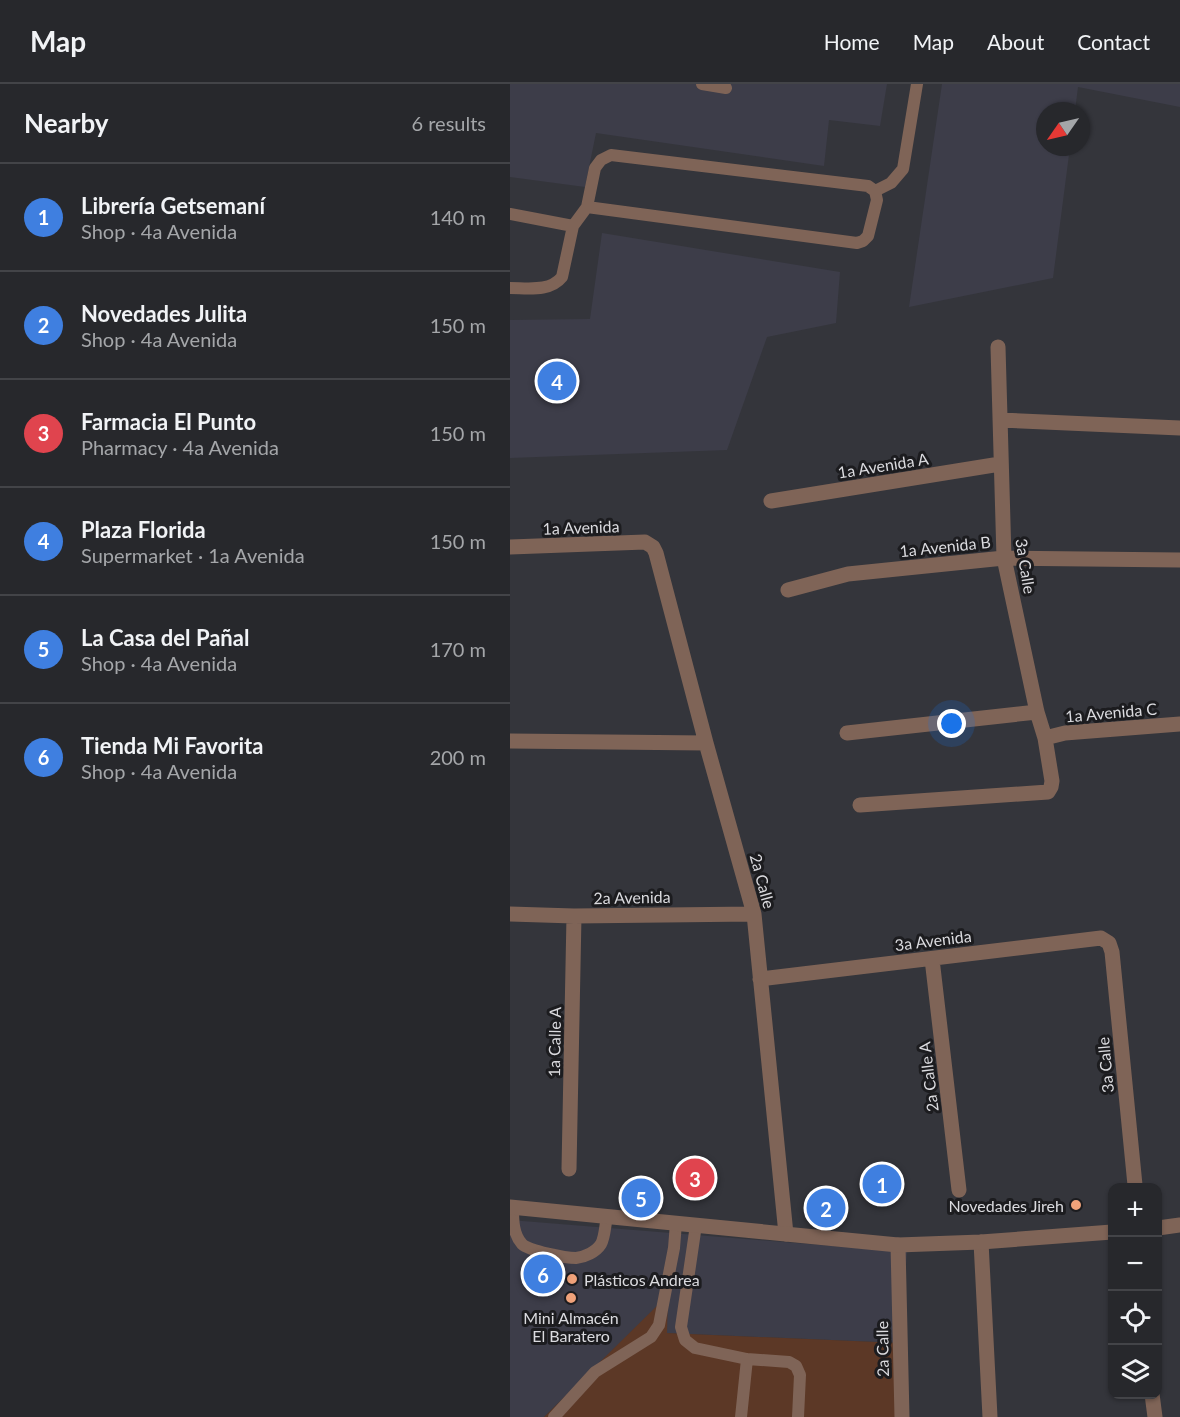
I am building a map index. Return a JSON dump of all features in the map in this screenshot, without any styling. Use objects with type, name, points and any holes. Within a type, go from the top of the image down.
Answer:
[{"type":"street","name":"3a Calle","points":[[860,806],[1048,792],[1052,787],[1045,738],[1036,712],[1004,558],[998,347]]},
{"type":"street","points":[[1000,420],[1180,428]]},
{"type":"street","name":"1a Avenida A","points":[[771,501],[1000,464]]},
{"type":"street","name":"1a Avenida","points":[[510,547],[645,542],[653,547]]},
{"type":"street","name":"2a Calle","points":[[653,547],[754,914],[786,1234]]},
{"type":"street","name":"1a Avenida B","points":[[788,590],[848,573],[1004,558],[1180,560]]},
{"type":"street","points":[[847,733],[1036,712]]},
{"type":"street","name":"1a Avenida C","points":[[1045,738],[1065,733],[1180,724]]},
{"type":"street","points":[[510,741],[706,743]]},
{"type":"street","name":"2a Avenida","points":[[510,914],[754,914]]},
{"type":"street","name":"1a Calle A","points":[[569,1169],[574,915]]},
{"type":"street","name":"3a Avenida","points":[[760,979],[1101,938],[1109,943]]},
{"type":"street","name":"3a Calle","points":[[1109,943],[1112,952],[1135,1183]]},
{"type":"street","name":"2a Calle A","points":[[932,958],[959,1190]]},
{"type":"street","points":[[511,1207],[898,1245],[981,1242],[1108,1232]]},
{"type":"street","points":[[1162,1227],[1180,1225]]},
{"type":"street","points":[[981,1242],[990,1417]]},
{"type":"street","name":"2a Calle","points":[[898,1245],[902,1417]]},
{"type":"street","points":[[1153,1399],[1155,1417]]},
{"type":"lane","points":[[702,84],[726,88]]},
{"type":"lane","points":[[875,191],[891,183],[903,168],[916,84]]},
{"type":"lane","points":[[510,288],[549,288],[562,277],[573,226],[586,207],[595,168],[601,160],[611,155],[868,186],[875,191],[877,200],[868,236],[857,243],[586,207]]},
{"type":"lane","points":[[510,214],[573,226]]},
{"type":"lane","points":[[511,1207],[514,1227],[522,1243],[531,1250],[576,1258],[595,1251],[602,1243],[607,1217]]},
{"type":"lane","points":[[554,1417],[595,1372],[651,1338],[659,1325],[674,1248],[676,1223]]},
{"type":"lane","points":[[696,1225],[681,1327],[685,1340],[695,1348],[747,1359],[789,1362],[796,1366],[800,1375],[798,1417]]},
{"type":"lane","points":[[741,1417],[747,1359]]},
{"type":"shaded area","points":[[510,84],[887,84],[880,126],[829,120],[824,166],[596,133],[585,187],[510,177]]},
{"type":"shaded area","points":[[942,84],[1180,84],[1180,107],[1078,87],[1076,102],[1036,102],[1036,156],[1069,156],[1053,278],[909,307]]},
{"type":"shaded area","points":[[602,233],[840,272],[836,323],[767,337],[727,450],[510,458],[510,320],[590,319]]},
{"type":"shaded area","points":[[510,1220],[907,1252],[900,1343],[666,1333],[668,1296],[544,1417],[510,1417]]},
{"type":"shaded area","points":[[668,1295],[667,1333],[900,1343],[897,1417],[544,1417]]},
{"type":"place","name":"Plaza Florida","points":[[557,381]]},
{"type":"place","name":"Farmacia El Punto","points":[[695,1178]]},
{"type":"place","name":"Librería Getsemaní","points":[[882,1184]]},
{"type":"place","name":"La Casa del Pañal","points":[[641,1198]]},
{"type":"place","name":"Novedades Jireh","points":[[1076,1205]]},
{"type":"place","name":"Novedades Julita","points":[[826,1208]]},
{"type":"place","name":"Tienda Mi Favorita","points":[[543,1274]]},
{"type":"place","name":"Plásticos Andrea","points":[[572,1279]]},
{"type":"place","name":"Mini Almacén El Baratero","points":[[571,1298]]}]
